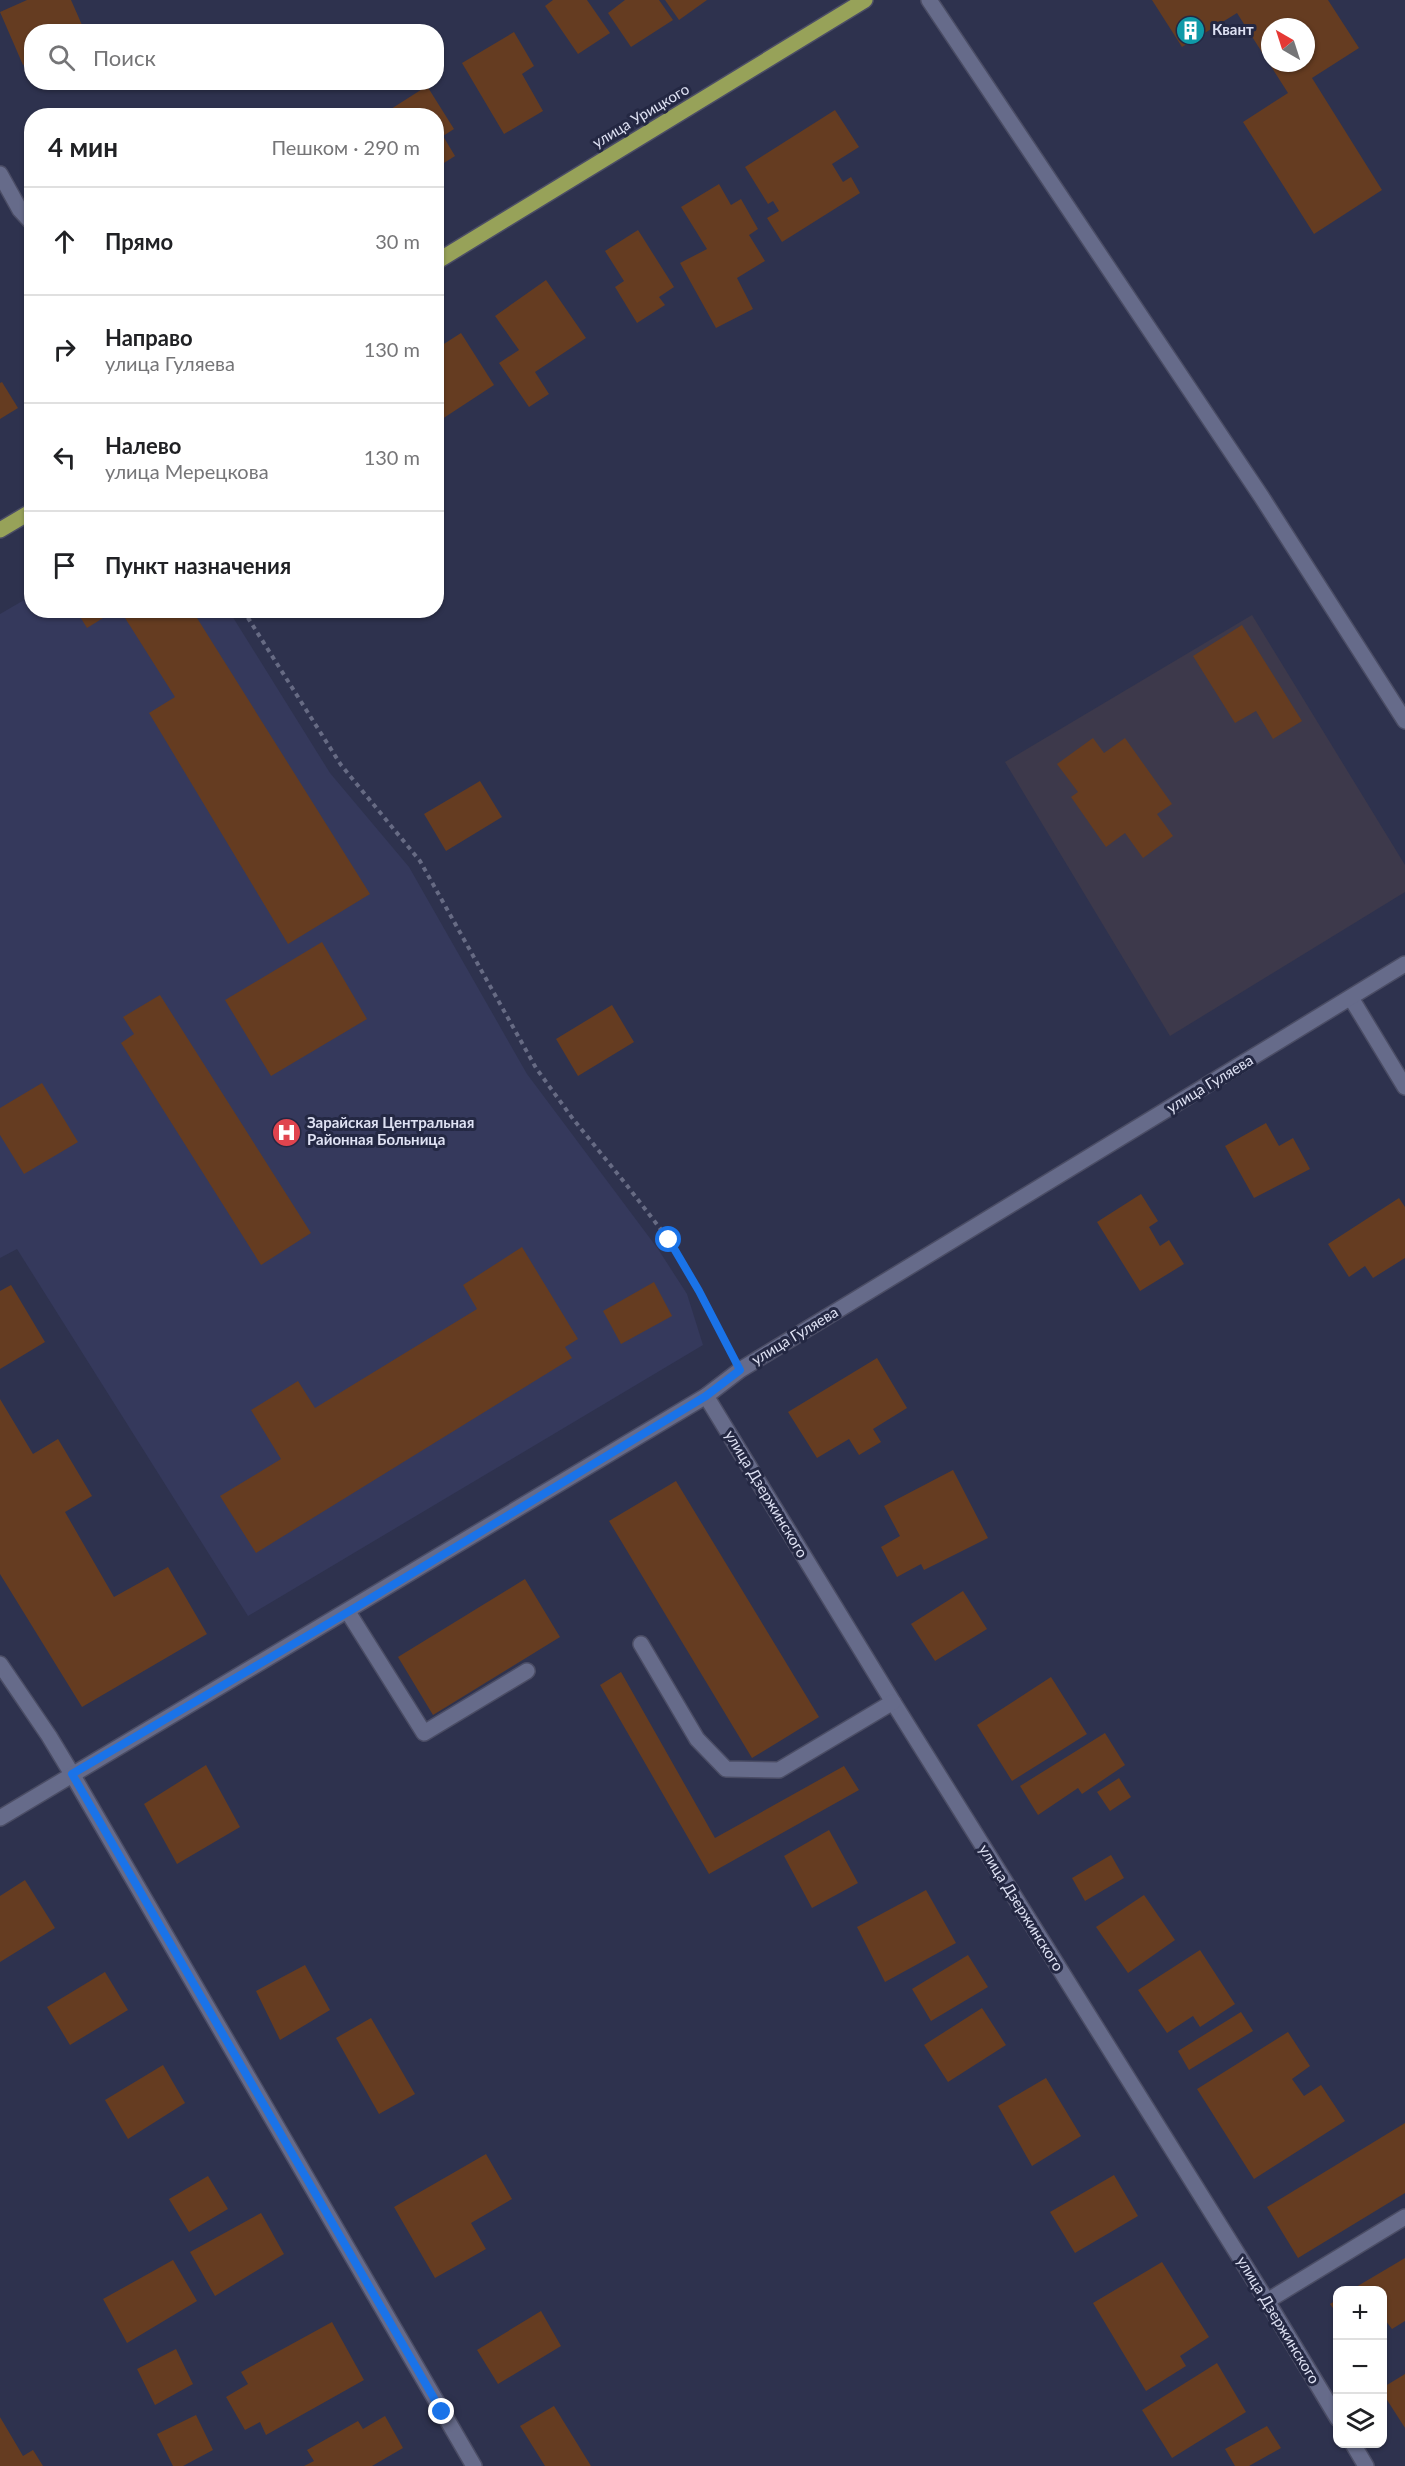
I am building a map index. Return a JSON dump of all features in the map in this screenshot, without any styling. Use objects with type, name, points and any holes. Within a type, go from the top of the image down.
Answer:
[{"type":"main road","name":"улица Урицкого","points":[[444,257],[865,0]]},
{"type":"main road","points":[[0,530],[24,516]]},
{"type":"street","points":[[929,0],[1261,496],[1405,721]]},
{"type":"street","points":[[0,174],[24,214]]},
{"type":"street","name":"улица Гуляева","points":[[0,1818],[706,1396],[740,1370],[1405,964]]},
{"type":"street","points":[[1351,998],[1405,1087]]},
{"type":"street","name":"улица Дзержинского","points":[[706,1396],[893,1702],[1333,2410]]},
{"type":"street","points":[[348,1612],[424,1733],[527,1671]]},
{"type":"street","points":[[641,1644],[697,1739],[726,1769],[778,1770],[893,1702]]},
{"type":"street","points":[[0,1664],[72,1774],[474,2466]]},
{"type":"street","points":[[1267,2301],[1405,2217]]},
{"type":"street","points":[[1355,2448],[1366,2466]]},
{"type":"path","points":[[248,618],[341,765],[420,861],[536,1068],[573,1119],[669,1240],[699,1291],[740,1370]]},
{"type":"shaded area","name":"Зарайская Центральная Районная Больница","points":[[24,600],[24,618],[233,618],[330,773],[409,867],[527,1074],[658,1249],[687,1294],[703,1345],[248,1616],[17,1249],[0,1258],[0,614]]},
{"type":"shaded area","points":[[1252,615],[1405,865],[1405,892],[1170,1036],[1005,762]]},
{"type":"building","points":[[27,0],[71,0],[82,24],[24,24],[23,65],[0,12]]},
{"type":"building","points":[[553,0],[587,0],[610,33],[578,54],[545,6]]},
{"type":"building","points":[[625,0],[659,0],[673,20],[631,47],[608,13]]},
{"type":"building","points":[[665,0],[707,0],[679,20]]},
{"type":"building","points":[[1152,0],[1328,0],[1359,48],[1312,78],[1382,190],[1314,234],[1243,122],[1288,93],[1275,72],[1315,72],[1315,18],[1261,18],[1261,51],[1237,13],[1182,47]]},
{"type":"building","points":[[514,32],[534,66],[522,74],[543,111],[504,134],[462,63]]},
{"type":"building","points":[[421,90],[430,90],[441,108],[393,108]]},
{"type":"building","points":[[835,110],[859,147],[832,164],[843,182],[851,177],[860,193],[782,242],[767,218],[779,211],[773,201],[768,204],[745,167]]},
{"type":"building","points":[[444,113],[454,129],[444,135]]},
{"type":"building","points":[[444,138],[455,156],[444,163]]},
{"type":"building","points":[[719,184],[731,205],[741,199],[758,229],[749,235],[765,261],[737,278],[753,309],[716,328],[680,263],[707,249],[681,207]]},
{"type":"building","points":[[638,230],[674,287],[659,297],[665,305],[637,323],[615,287],[624,281],[605,251]]},
{"type":"building","points":[[546,280],[586,338],[535,372],[549,394],[529,407],[499,363],[519,350],[495,316]]},
{"type":"building","points":[[461,333],[494,385],[444,418],[444,344]]},
{"type":"building","points":[[2,382],[18,408],[0,419],[0,383]]},
{"type":"building","points":[[81,618],[103,618],[87,628]]},
{"type":"building","points":[[125,618],[197,618],[370,894],[288,944],[149,713],[175,697]]},
{"type":"building","points":[[1242,625],[1302,721],[1273,739],[1256,711],[1235,723],[1193,656]]},
{"type":"building","points":[[1093,738],[1104,753],[1125,738],[1172,804],[1157,814],[1173,836],[1143,858],[1125,833],[1106,847],[1071,797],[1078,792],[1057,764]]},
{"type":"building","points":[[480,781],[502,817],[446,851],[424,814]]},
{"type":"building","points":[[322,942],[367,1019],[271,1076],[225,1000]]},
{"type":"building","points":[[160,995],[311,1233],[261,1265],[121,1043],[134,1034],[123,1017]]},
{"type":"building","points":[[612,1005],[634,1042],[578,1076],[556,1039]]},
{"type":"building","points":[[42,1083],[78,1142],[24,1174],[0,1135],[0,1108]]},
{"type":"building","points":[[1266,1123],[1279,1146],[1293,1138],[1310,1169],[1254,1198],[1225,1146]]},
{"type":"building","points":[[1141,1194],[1158,1221],[1149,1227],[1160,1246],[1169,1240],[1184,1264],[1140,1291],[1097,1222]]},
{"type":"building","points":[[1399,1198],[1405,1207],[1405,1258],[1373,1278],[1365,1266],[1349,1277],[1328,1244]]},
{"type":"building","points":[[522,1247],[578,1339],[565,1347],[572,1358],[256,1553],[220,1496],[281,1459],[251,1410],[298,1381],[315,1408],[477,1309],[463,1285]]},
{"type":"building","points":[[654,1282],[672,1316],[621,1344],[603,1311]]},
{"type":"building","points":[[11,1285],[45,1342],[0,1369],[0,1291]]},
{"type":"building","points":[[877,1358],[907,1408],[873,1429],[881,1442],[859,1455],[849,1439],[817,1458],[788,1412]]},
{"type":"building","points":[[0,1399],[33,1454],[58,1439],[92,1496],[65,1512],[114,1597],[168,1567],[207,1634],[82,1707],[0,1574]]},
{"type":"building","points":[[953,1470],[988,1538],[924,1570],[921,1564],[897,1577],[881,1547],[900,1536],[884,1506]]},
{"type":"building","points":[[676,1481],[819,1717],[752,1758],[609,1521]]},
{"type":"building","points":[[525,1579],[560,1637],[433,1715],[398,1657]]},
{"type":"building","points":[[963,1591],[987,1629],[935,1661],[911,1624]]},
{"type":"building","points":[[621,1672],[715,1838],[844,1766],[859,1790],[709,1874],[600,1685]]},
{"type":"building","points":[[1051,1677],[1087,1734],[1012,1781],[977,1725]]},
{"type":"building","points":[[1105,1733],[1125,1765],[1082,1794],[1078,1788],[1038,1815],[1020,1786]]},
{"type":"building","points":[[206,1765],[240,1827],[177,1864],[144,1804]]},
{"type":"building","points":[[1119,1778],[1131,1797],[1110,1811],[1097,1792]]},
{"type":"building","points":[[829,1830],[858,1883],[812,1908],[784,1856]]},
{"type":"building","points":[[1111,1855],[1124,1878],[1085,1901],[1072,1878]]},
{"type":"building","points":[[25,1880],[55,1928],[0,1962],[0,1896]]},
{"type":"building","points":[[926,1890],[956,1943],[885,1982],[857,1927]]},
{"type":"building","points":[[1144,1895],[1175,1940],[1128,1973],[1096,1927]]},
{"type":"building","points":[[1200,1950],[1235,2004],[1200,2027],[1193,2016],[1167,2033],[1138,1990]]},
{"type":"building","points":[[968,1955],[988,1987],[931,2021],[912,1989]]},
{"type":"building","points":[[305,1965],[330,2010],[280,2040],[256,1991]]},
{"type":"building","points":[[105,1972],[128,2010],[70,2045],[47,2007]]},
{"type":"building","points":[[982,2008],[1006,2045],[948,2082],[924,2045]]},
{"type":"building","points":[[1241,2012],[1253,2031],[1189,2070],[1178,2051]]},
{"type":"building","points":[[371,2018],[415,2094],[379,2114],[336,2038]]},
{"type":"building","points":[[1288,2032],[1310,2066],[1292,2079],[1304,2096],[1321,2085],[1345,2121],[1254,2179],[1197,2089]]},
{"type":"building","points":[[163,2065],[185,2103],[128,2139],[105,2100]]},
{"type":"building","points":[[1046,2078],[1081,2136],[1032,2166],[998,2106]]},
{"type":"building","points":[[1405,2123],[1405,2193],[1298,2258],[1267,2207]]},
{"type":"building","points":[[486,2154],[512,2199],[471,2223],[486,2249],[435,2278],[394,2207]]},
{"type":"building","points":[[1114,2175],[1138,2216],[1075,2253],[1050,2212]]},
{"type":"building","points":[[208,2176],[228,2209],[189,2232],[169,2199]]},
{"type":"building","points":[[261,2213],[284,2254],[215,2296],[190,2252]]},
{"type":"building","points":[[1405,2258],[1405,2321],[1392,2329],[1387,2322],[1387,2286],[1358,2286]]},
{"type":"building","points":[[173,2260],[197,2301],[127,2343],[103,2299]]},
{"type":"building","points":[[1162,2262],[1209,2337],[1180,2356],[1186,2366],[1146,2391],[1093,2303]]},
{"type":"building","points":[[541,2311],[561,2346],[498,2384],[477,2350]]},
{"type":"building","points":[[332,2322],[364,2380],[266,2435],[260,2422],[245,2430],[226,2397],[248,2384],[241,2372]]},
{"type":"building","points":[[176,2349],[193,2384],[155,2405],[137,2369]]},
{"type":"building","points":[[1217,2363],[1246,2412],[1172,2458],[1142,2410]]},
{"type":"building","points":[[1405,2374],[1405,2428],[1387,2400],[1387,2385]]},
{"type":"building","points":[[554,2406],[591,2466],[545,2466],[520,2426]]},
{"type":"building","points":[[196,2415],[213,2450],[183,2466],[173,2466],[157,2434]]},
{"type":"building","points":[[385,2416],[403,2448],[372,2466],[304,2466],[314,2461],[307,2450],[358,2421],[363,2429]]},
{"type":"building","points":[[0,2417],[23,2456],[33,2450],[43,2466],[0,2466]]},
{"type":"building","points":[[1267,2426],[1281,2448],[1249,2466],[1235,2466],[1225,2449]]},
{"type":"place","name":"Квант","points":[[1191,30]]},
{"type":"place","name":"Зарайская Центральная Районная Больница","points":[[286,1132]]},
{"type":"route","points":[[442,2412],[72,1774],[348,1612],[706,1396],[740,1370],[699,1291],[669,1240]]}]
